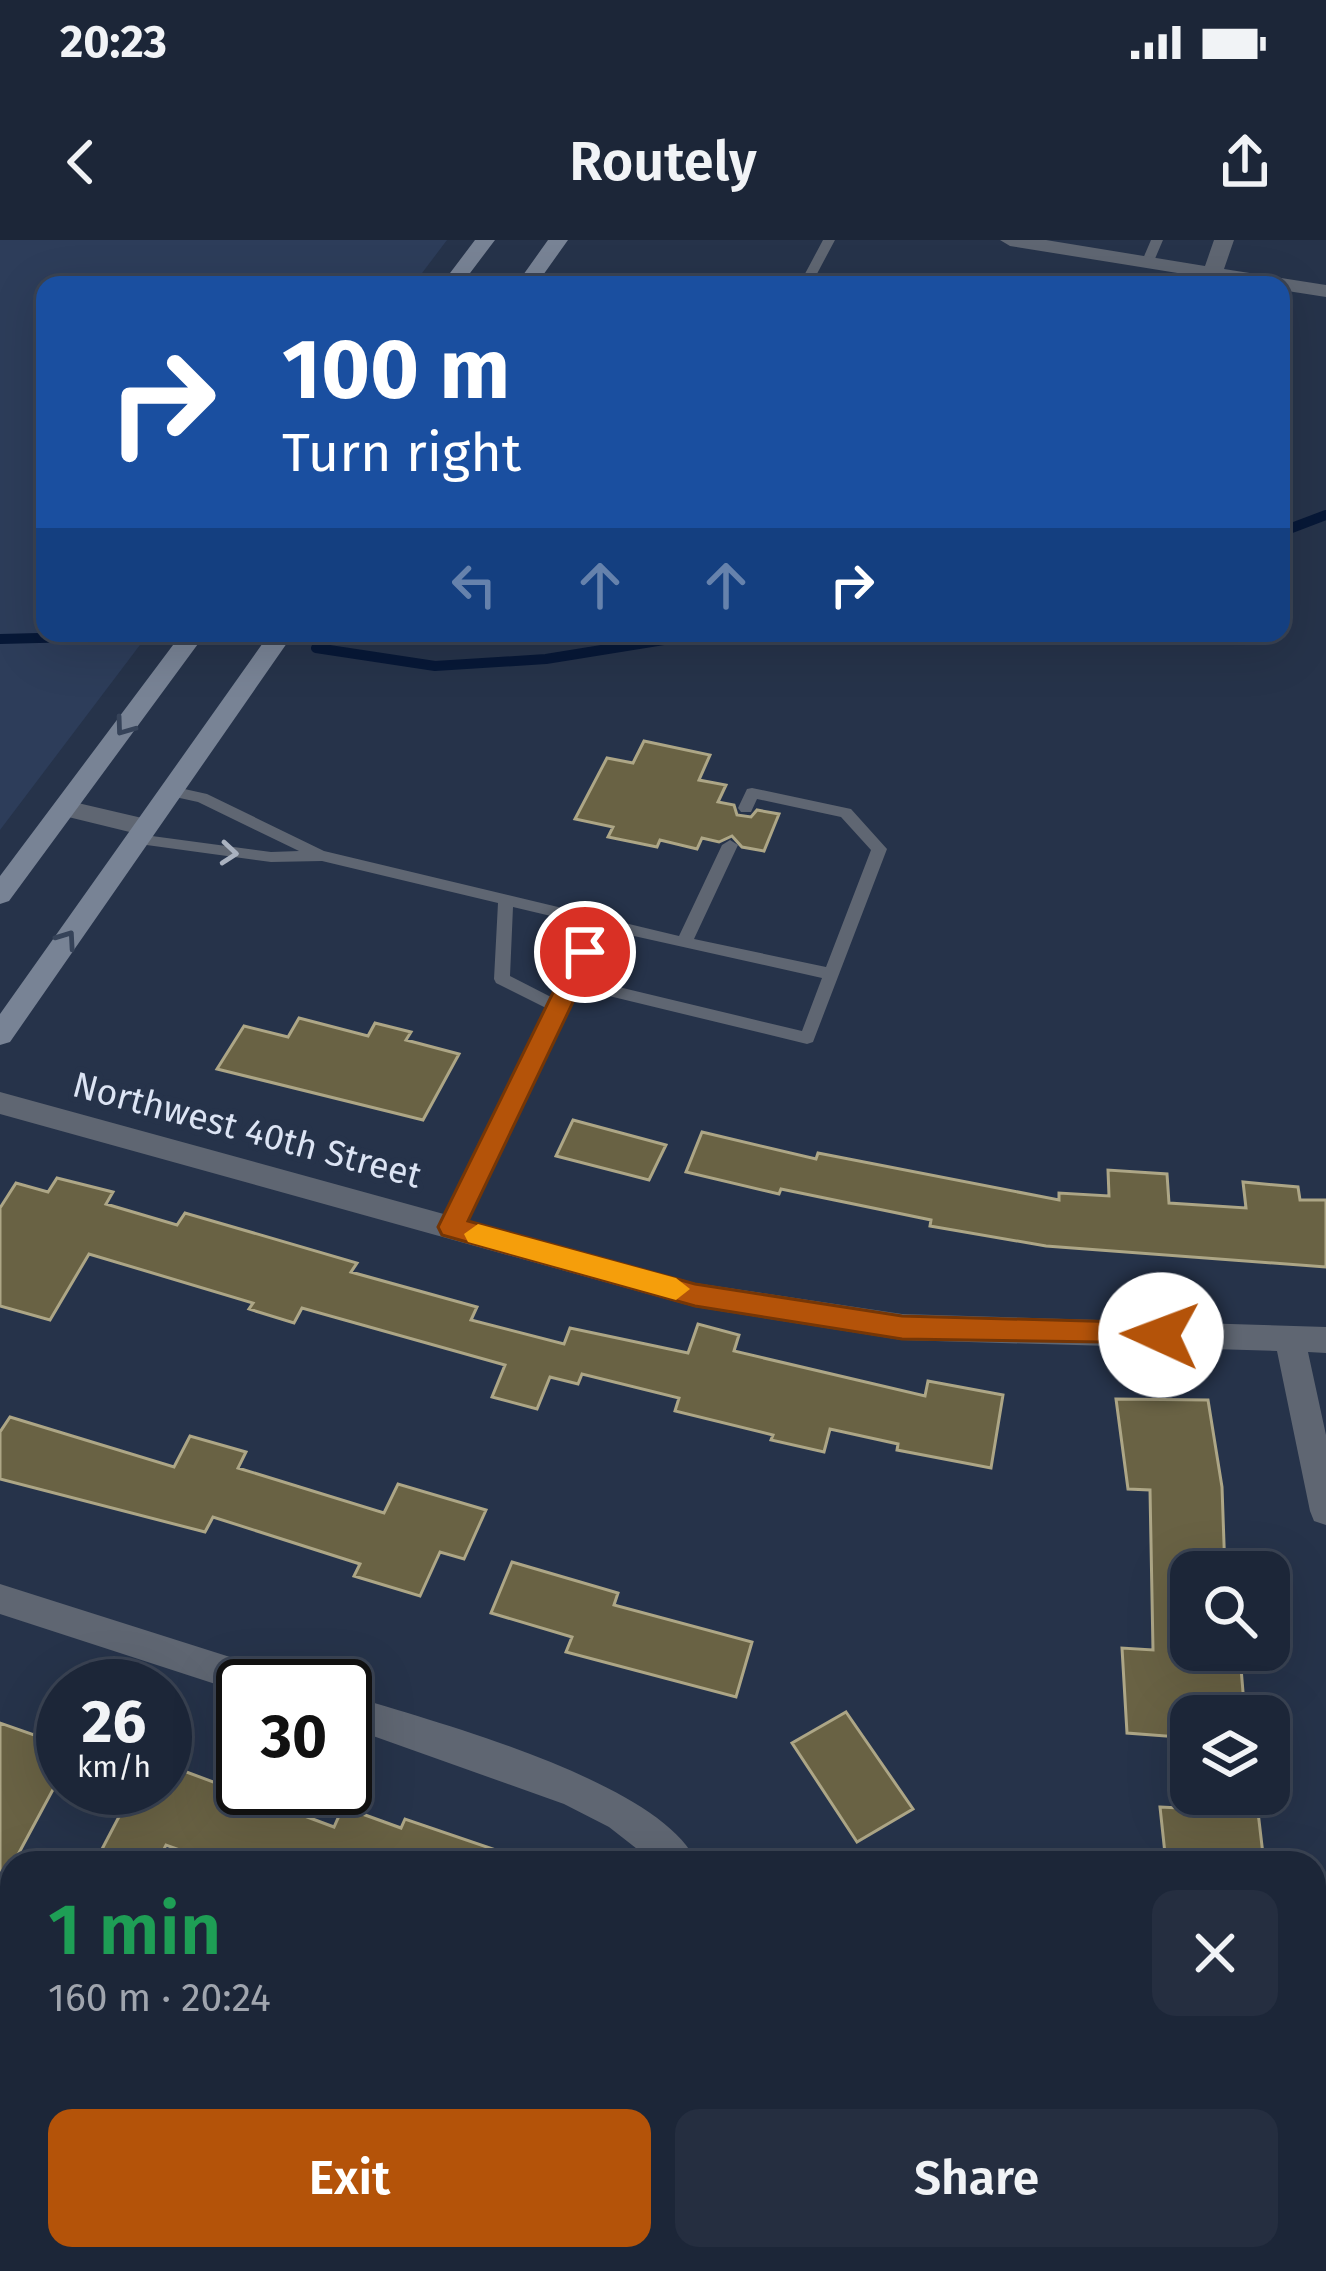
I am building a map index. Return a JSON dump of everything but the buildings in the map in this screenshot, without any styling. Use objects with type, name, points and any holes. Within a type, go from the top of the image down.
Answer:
[{"type":"main road","points":[[458,276],[484,240]]},
{"type":"main road","points":[[532,276],[558,240]]},
{"type":"main road","points":[[0,895],[187,642]]},
{"type":"main road","points":[[0,1035],[276,642]]},
{"type":"street","points":[[1010,240],[1233,276]]},
{"type":"street","points":[[1213,272],[1224,240]]},
{"type":"street","points":[[1290,286],[1326,291]]},
{"type":"street","points":[[64,808],[141,833]]},
{"type":"street","name":"Northwest 40th Street","points":[[0,1103],[695,1295],[902,1327],[1326,1340]]},
{"type":"street","points":[[1290,1339],[1326,1510]]},
{"type":"street","points":[[0,1599],[216,1668]]},
{"type":"street","points":[[372,1720],[545,1777],[668,1843],[672,1851]]},
{"type":"lane","points":[[810,276],[829,240]]},
{"type":"lane","points":[[1148,261],[1157,240]]},
{"type":"lane","points":[[171,791],[202,798],[322,856],[831,974]]},
{"type":"lane","points":[[567,980],[807,1038],[880,849],[846,813],[752,793],[746,808]]},
{"type":"lane","points":[[141,833],[271,857],[322,856]]},
{"type":"lane","points":[[684,943],[730,844]]},
{"type":"lane","points":[[506,899],[502,979],[555,1006]]},
{"type":"lane","points":[[452,1227],[567,980],[602,923]]},
{"type":"shaded area","points":[[0,240],[447,240],[420,276],[36,276],[36,642],[142,642],[0,830]]},
{"type":"waterway","points":[[1290,529],[1326,515]]},
{"type":"waterway","points":[[0,639],[36,638]]},
{"type":"waterway","points":[[316,648],[435,666],[546,659],[651,642]]},
{"type":"slow traffic","points":[[478,1234],[676,1289]]},
{"type":"route","points":[[585,952],[567,980],[452,1227],[695,1295],[902,1327],[1161,1335]]}]
